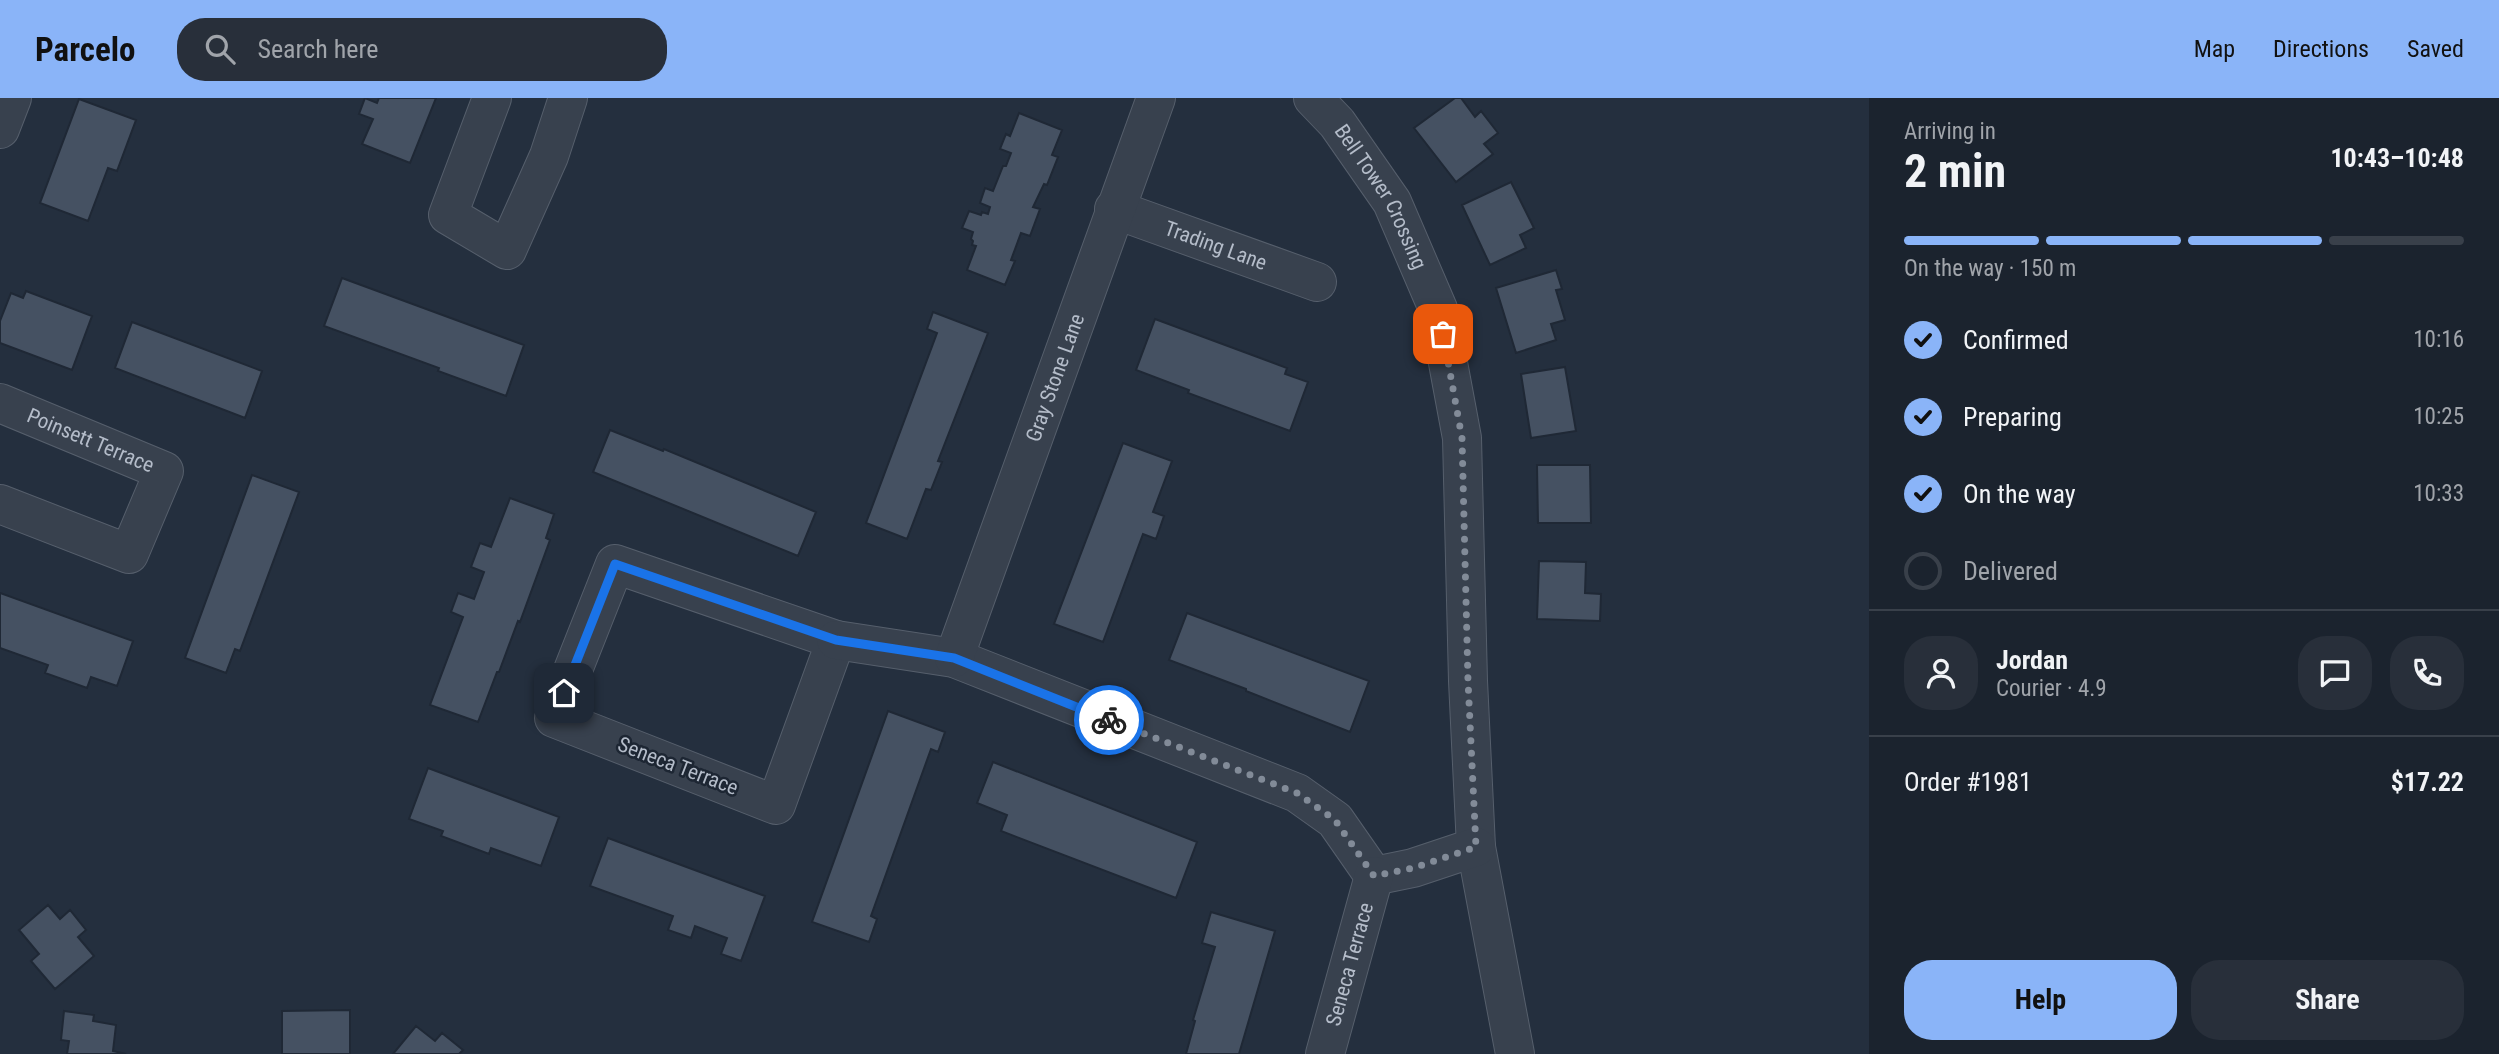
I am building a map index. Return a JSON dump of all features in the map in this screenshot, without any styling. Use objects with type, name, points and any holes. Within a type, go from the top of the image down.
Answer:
[{"type":"street","points":[[0,129],[12,98]]},
{"type":"street","points":[[492,98],[448,215],[507,250],[549,156],[568,98]]},
{"type":"street","name":"Gray Stone Lane","points":[[954,658],[1156,98]]},
{"type":"street","name":"Bell Tower Crossing","points":[[1313,98],[1337,123],[1392,202],[1438,309],[1462,438],[1468,681],[1476,847],[1515,1054]]},
{"type":"street","name":"Trading Lane","points":[[1114,209],[1317,282]]},
{"type":"street","name":"Poinsett Terrace","points":[[0,403],[164,471],[129,554],[0,504]]},
{"type":"street","name":"Seneca Terrace","points":[[836,640],[776,805],[554,718],[615,564],[836,640],[954,658],[1297,793],[1335,820],[1374,876]]},
{"type":"street","name":"Seneca Terrace","points":[[1374,876],[1413,868],[1476,847]]},
{"type":"street","name":"Seneca Terrace","points":[[1325,1054],[1374,876]]},
{"type":"building","points":[[365,98],[377,103],[379,98],[436,98],[410,163],[362,144],[373,119],[359,114]]},
{"type":"building","points":[[1455,98],[1461,98],[1475,117],[1481,111],[1498,133],[1484,144],[1493,154],[1456,182],[1414,128]]},
{"type":"building","points":[[79,99],[136,120],[117,171],[108,168],[88,221],[40,203]]},
{"type":"building","points":[[1019,113],[1062,130],[1052,155],[1058,157],[1047,185],[1044,184],[1033,207],[1040,209],[1030,236],[1021,233],[1011,260],[1015,261],[1005,285],[967,270],[976,246],[972,245],[973,232],[962,228],[969,211],[988,214],[990,207],[980,203],[985,188],[993,191],[1003,166],[1006,166],[1011,153],[1000,149],[1006,134],[1010,136]]},
{"type":"building","points":[[1511,182],[1534,228],[1520,235],[1526,248],[1490,265],[1462,205]]},
{"type":"building","points":[[1556,270],[1562,289],[1556,290],[1565,320],[1551,324],[1556,340],[1516,353],[1496,288]]},
{"type":"building","points":[[342,278],[524,345],[506,396],[324,326]]},
{"type":"building","points":[[26,291],[92,316],[72,370],[0,343],[0,321],[11,293],[23,298]]},
{"type":"building","points":[[933,312],[988,333],[938,461],[942,462],[931,490],[926,489],[907,539],[866,523],[937,333],[927,329]]},
{"type":"building","points":[[1155,319],[1287,368],[1285,374],[1308,382],[1290,431],[1188,393],[1189,390],[1136,370]]},
{"type":"building","points":[[132,322],[262,371],[245,418],[115,368]]},
{"type":"building","points":[[1565,367],[1576,431],[1531,438],[1521,374]]},
{"type":"building","points":[[610,430],[663,451],[664,449],[816,512],[798,556],[593,472]]},
{"type":"building","points":[[1123,443],[1172,461],[1153,512],[1164,516],[1156,539],[1143,534],[1103,642],[1054,624]]},
{"type":"building","points":[[1537,465],[1590,465],[1591,523],[1538,523]]},
{"type":"building","points":[[252,475],[299,492],[240,651],[235,649],[226,673],[185,658]]},
{"type":"building","points":[[510,498],[554,514],[546,538],[550,540],[520,622],[518,621],[478,722],[430,705],[463,617],[451,612],[458,593],[474,599],[484,572],[471,567],[480,543],[491,547]]},
{"type":"building","points":[[1539,561],[1586,562],[1585,593],[1601,594],[1600,621],[1537,619]]},
{"type":"building","points":[[0,593],[133,641],[117,686],[91,677],[87,688],[45,673],[48,665],[0,648]]},
{"type":"building","points":[[1187,613],[1369,681],[1350,732],[1169,660]]},
{"type":"building","points":[[888,711],[945,732],[938,752],[931,749],[871,916],[877,919],[869,942],[812,922]]},
{"type":"building","points":[[993,762],[1197,842],[1176,898],[1001,831],[1007,815],[977,803]]},
{"type":"building","points":[[428,768],[559,817],[541,866],[491,848],[489,854],[441,836],[443,831],[409,819]]},
{"type":"building","points":[[608,838],[765,896],[741,961],[721,954],[727,938],[695,926],[691,938],[668,930],[673,916],[590,886]]},
{"type":"building","points":[[48,905],[60,919],[70,910],[86,930],[78,937],[94,956],[55,989],[31,961],[39,954],[19,930]]},
{"type":"building","points":[[1211,912],[1275,931],[1239,1054],[1186,1054],[1195,1021],[1193,1020],[1215,947],[1202,943]]},
{"type":"building","points":[[350,1010],[350,1054],[282,1054],[282,1011]]},
{"type":"building","points":[[64,1011],[94,1015],[93,1021],[116,1025],[113,1051],[126,1054],[67,1054],[69,1041],[61,1040]]},
{"type":"building","points":[[416,1026],[435,1041],[442,1033],[463,1050],[459,1054],[393,1054]]},
{"type":"way so far","points":[[1109,720],[1297,793],[1335,820],[1374,876],[1413,868],[1476,847],[1468,681],[1462,438],[1443,334]]},
{"type":"route","points":[[564,693],[615,564],[836,640],[954,658],[1109,720]]}]
